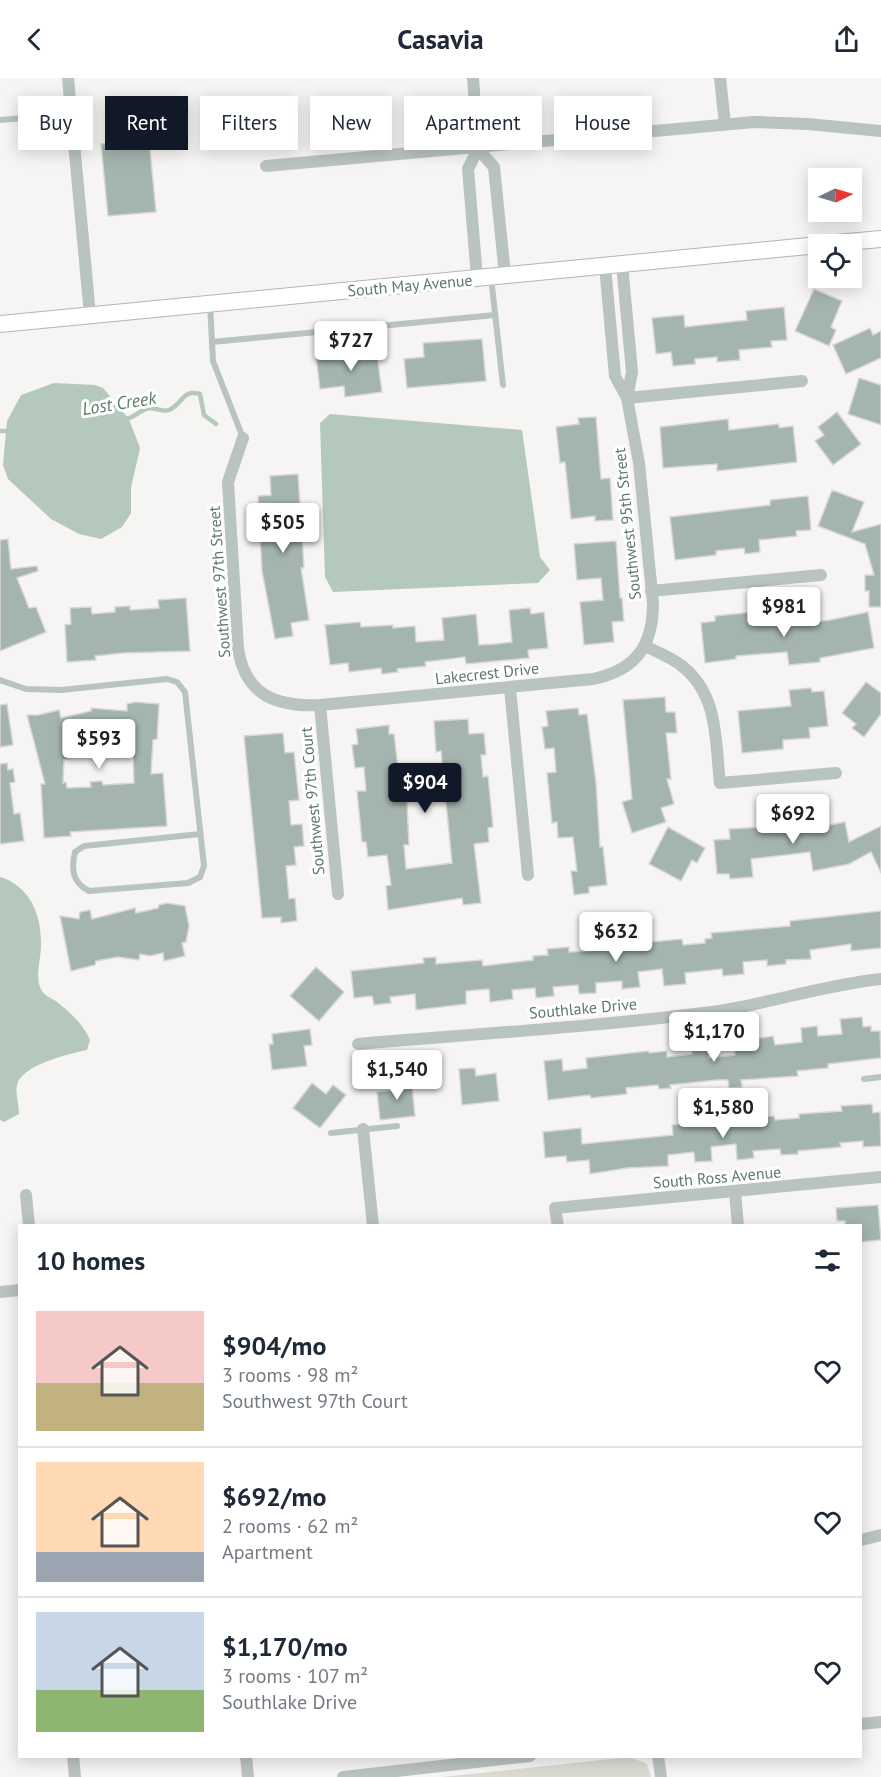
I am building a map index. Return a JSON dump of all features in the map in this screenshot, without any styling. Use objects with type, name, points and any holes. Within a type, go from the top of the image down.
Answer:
[{"type":"main road","points":[[862,241],[881,239]]},
{"type":"main road","name":"South May Avenue","points":[[0,324],[808,246]]},
{"type":"street","points":[[68,78],[70,96]]},
{"type":"street","points":[[473,78],[474,96]]},
{"type":"street","points":[[720,78],[724,124]]},
{"type":"street","points":[[542,142],[754,122],[808,124],[881,131]]},
{"type":"street","points":[[74,150],[90,315]]},
{"type":"street","points":[[266,166],[454,150]]},
{"type":"street","points":[[477,150],[468,169],[491,277]]},
{"type":"street","points":[[480,150],[494,167],[491,277]]},
{"type":"street","name":"Southwest 95th Street","points":[[622,264],[632,372],[627,398]]},
{"type":"street","name":"Southwest 95th Street","points":[[605,266],[615,376],[627,398],[639,463],[651,591],[652,628],[645,645]]},
{"type":"street","points":[[627,398],[802,381]]},
{"type":"street","name":"Southwest 97th Street","points":[[243,438],[228,482],[237,637],[241,662],[250,681],[271,698],[291,705],[320,705]]},
{"type":"street","points":[[651,591],[821,574]]},
{"type":"street","points":[[645,645],[680,664],[701,686],[709,700],[720,783],[836,773]]},
{"type":"street","name":"Lakecrest Drive","points":[[320,705],[510,688],[609,676],[622,670],[645,645]]},
{"type":"street","points":[[510,688],[528,875]]},
{"type":"street","name":"Southwest 97th Court","points":[[320,705],[338,894]]},
{"type":"street","name":"Southlake Drive","points":[[358,1044],[680,1016],[740,1006],[836,985],[881,979]]},
{"type":"street","points":[[363,1129],[373,1224]]},
{"type":"street","name":"South Ross Avenue","points":[[558,1224],[555,1208],[881,1177]]},
{"type":"street","points":[[735,1192],[738,1224]]},
{"type":"street","points":[[26,1195],[29,1224]]},
{"type":"street","points":[[0,1292],[18,1290]]},
{"type":"street","points":[[862,1540],[881,1535]]},
{"type":"street","points":[[862,1724],[881,1722]]},
{"type":"street","points":[[73,1758],[75,1777]]},
{"type":"street","points":[[246,1758],[248,1777]]},
{"type":"street","points":[[343,1777],[432,1762],[497,1758]]},
{"type":"street","points":[[658,1758],[661,1777]]},
{"type":"lane","points":[[0,120],[18,118]]},
{"type":"lane","points":[[491,277],[503,385]]},
{"type":"lane","points":[[210,304],[213,361],[243,438]]},
{"type":"lane","points":[[212,342],[495,315]]},
{"type":"lane","points":[[613,348],[630,346]]},
{"type":"lane","points":[[0,680],[26,689],[61,690],[167,679],[177,682],[185,692],[204,866],[200,876],[188,883],[89,891],[80,886],[73,875],[72,863],[75,852],[84,846],[200,834]]},
{"type":"lane","points":[[864,1079],[881,1077]]},
{"type":"lane","points":[[331,1133],[397,1126]]},
{"type":"shaded area","points":[[54,383],[95,385],[103,388],[129,419],[140,448],[131,488],[131,513],[122,527],[101,539],[79,534],[51,519],[8,479],[3,465],[7,421],[21,395]]},
{"type":"shaded area","points":[[330,414],[522,430],[540,557],[550,570],[538,583],[333,592],[325,577],[320,423]]},
{"type":"shaded area","points":[[0,877],[19,887],[32,903],[36,913],[41,935],[38,981],[42,991],[72,1014],[90,1040],[87,1050],[36,1066],[20,1078],[17,1085],[19,1114],[4,1122],[0,1120]]},
{"type":"shaded area","points":[[632,1758],[647,1764],[651,1777],[442,1777]]},
{"type":"building","points":[[101,144],[105,144],[105,150],[150,150],[156,212],[108,216]]},
{"type":"building","points":[[814,289],[842,301],[831,327],[836,330],[829,346],[795,331]]},
{"type":"building","points":[[784,307],[787,340],[771,341],[772,347],[739,350],[740,360],[717,362],[717,357],[695,359],[695,364],[673,366],[671,352],[656,354],[652,318],[684,315],[685,327],[747,320],[746,311]]},
{"type":"building","points":[[870,328],[873,335],[881,331],[881,358],[846,374],[833,345]]},
{"type":"building","points":[[482,339],[486,381],[407,388],[404,359],[424,357],[423,343]]},
{"type":"building","points":[[368,346],[369,355],[377,354],[382,392],[345,397],[344,386],[320,389],[316,356],[328,354],[328,358],[351,355],[350,348]]},
{"type":"building","points":[[859,378],[881,385],[881,425],[848,414]]},
{"type":"building","points":[[837,412],[861,444],[833,465],[815,441],[824,435],[818,427]]},
{"type":"building","points":[[596,417],[601,479],[610,478],[613,520],[595,521],[595,516],[571,519],[565,462],[560,463],[556,427],[579,424],[578,418]]},
{"type":"building","points":[[728,419],[729,430],[779,424],[779,428],[793,426],[797,462],[717,471],[717,464],[663,468],[660,427]]},
{"type":"building","points":[[298,474],[304,568],[301,568],[309,620],[291,623],[293,636],[275,639],[262,571],[258,496],[271,495],[270,476]]},
{"type":"building","points":[[832,490],[864,502],[852,532],[881,524],[881,607],[869,607],[869,591],[865,591],[865,575],[874,575],[865,544],[818,526]]},
{"type":"building","points":[[808,496],[811,530],[796,531],[797,536],[759,540],[760,552],[745,554],[744,548],[716,551],[716,555],[675,560],[670,517],[770,505],[770,500]]},
{"type":"building","points":[[8,539],[11,569],[37,566],[38,571],[17,578],[29,608],[36,607],[46,632],[0,651],[0,540]]},
{"type":"building","points":[[616,541],[624,621],[612,622],[614,642],[584,645],[580,602],[603,600],[601,578],[577,580],[574,544]]},
{"type":"building","points":[[186,598],[190,651],[123,653],[95,656],[96,660],[67,662],[65,625],[71,624],[70,608],[91,607],[92,614],[115,612],[115,607],[130,606],[130,610],[159,608],[158,600]]},
{"type":"building","points":[[530,608],[531,614],[544,612],[548,648],[528,650],[529,658],[466,664],[465,657],[425,662],[426,666],[397,669],[398,672],[382,674],[381,668],[349,672],[348,663],[330,665],[325,625],[360,622],[361,627],[415,626],[416,642],[444,640],[442,618],[476,614],[479,645],[496,644],[512,642],[509,610]]},
{"type":"building","points":[[762,611],[762,623],[801,619],[801,624],[868,612],[874,648],[820,658],[820,662],[789,665],[787,652],[736,656],[736,659],[705,663],[701,623],[715,621],[715,616]]},
{"type":"building","points":[[866,682],[881,693],[881,714],[864,737],[852,728],[856,724],[842,713]]},
{"type":"building","points":[[811,688],[812,692],[824,691],[828,726],[809,728],[810,738],[783,740],[783,749],[742,753],[738,711],[791,706],[789,690]]},
{"type":"building","points":[[665,697],[666,712],[675,712],[677,733],[666,733],[671,779],[667,779],[674,804],[661,808],[666,822],[632,833],[622,802],[632,799],[623,700]]},
{"type":"building","points":[[135,702],[159,704],[157,739],[153,740],[151,774],[163,773],[167,826],[70,832],[71,836],[44,838],[41,784],[45,784],[27,715],[59,710],[61,718],[91,711],[91,708],[127,711],[127,704]],"holes":[[[108,753],[133,754],[134,783],[103,785],[102,781],[90,782],[91,787],[67,788],[66,782],[63,783],[64,760],[80,756],[107,758]]]},
{"type":"building","points":[[7,704],[13,745],[0,747],[0,705]]},
{"type":"building","points":[[578,708],[579,715],[587,714],[596,783],[600,847],[603,847],[607,885],[589,887],[589,893],[574,895],[571,871],[577,871],[573,837],[558,838],[557,822],[552,823],[547,773],[556,772],[554,748],[545,749],[542,727],[548,726],[546,711]]},
{"type":"building","points":[[468,719],[469,734],[484,733],[486,755],[481,755],[483,777],[488,776],[493,827],[488,828],[489,842],[474,844],[481,903],[463,905],[462,898],[388,910],[386,886],[391,885],[387,855],[368,857],[366,842],[362,842],[357,791],[366,791],[364,767],[355,768],[352,745],[358,744],[356,729],[389,725],[389,734],[394,734],[398,768],[403,768],[407,802],[409,845],[404,845],[406,869],[452,863],[441,751],[436,752],[434,721]]},
{"type":"building","points":[[283,733],[285,753],[294,752],[299,800],[289,801],[291,825],[302,824],[304,846],[294,847],[296,865],[286,866],[289,899],[295,898],[297,921],[281,923],[281,917],[262,918],[244,736]]},
{"type":"building","points":[[7,763],[8,770],[13,769],[15,782],[10,783],[14,814],[20,813],[24,841],[0,844],[0,764]]},
{"type":"building","points":[[798,807],[800,831],[845,822],[849,842],[881,826],[881,873],[871,852],[849,864],[813,871],[810,852],[751,859],[753,877],[730,879],[729,874],[717,874],[714,840],[730,839],[729,829],[761,827],[760,818],[774,816],[774,810]]},
{"type":"building","points":[[668,827],[705,848],[697,863],[692,860],[681,881],[649,864]]},
{"type":"building","points":[[167,903],[185,906],[189,926],[186,942],[182,943],[185,956],[164,961],[163,953],[150,956],[140,954],[139,960],[118,957],[96,961],[95,965],[71,971],[60,916],[79,919],[80,912],[90,910],[92,919],[135,908],[136,913],[158,908],[159,905]]},
{"type":"building","points":[[881,911],[881,948],[851,951],[851,944],[810,950],[811,959],[786,960],[786,964],[767,966],[767,960],[743,962],[744,974],[723,976],[722,969],[685,973],[686,984],[664,986],[662,969],[638,972],[640,987],[622,989],[622,981],[596,983],[596,993],[579,994],[578,985],[553,987],[554,996],[536,998],[535,988],[512,990],[513,999],[490,1002],[489,989],[466,991],[466,1004],[416,1010],[415,994],[390,997],[391,1003],[374,1005],[372,996],[354,998],[351,971],[424,963],[423,958],[436,957],[436,964],[482,960],[483,966],[533,960],[533,956],[548,955],[547,949],[569,947],[569,952],[618,949],[618,945],[682,939],[683,945],[705,943],[705,939],[712,938],[711,933],[790,926],[790,921]]},
{"type":"building","points":[[316,967],[344,992],[319,1021],[290,996]]},
{"type":"building","points":[[862,1017],[863,1027],[871,1026],[871,1031],[880,1031],[881,1058],[828,1064],[828,1068],[797,1071],[798,1076],[741,1080],[742,1087],[729,1088],[728,1080],[717,1080],[670,1085],[671,1088],[659,1089],[658,1085],[626,1088],[627,1094],[591,1098],[590,1095],[548,1100],[544,1061],[562,1059],[563,1071],[587,1068],[586,1058],[649,1051],[649,1053],[667,1051],[667,1057],[692,1054],[691,1047],[708,1045],[709,1058],[735,1055],[734,1042],[773,1036],[775,1045],[802,1042],[801,1028],[817,1026],[818,1036],[842,1034],[840,1019]]},
{"type":"building","points":[[310,1029],[312,1045],[304,1046],[307,1066],[272,1070],[269,1044],[273,1044],[272,1034]]},
{"type":"building","points":[[475,1068],[476,1076],[496,1073],[499,1101],[462,1105],[459,1069]]},
{"type":"building","points":[[411,1077],[415,1116],[380,1120],[377,1092],[395,1090],[394,1079]]},
{"type":"building","points":[[312,1083],[326,1094],[333,1085],[346,1095],[320,1128],[293,1108]]},
{"type":"building","points":[[872,1104],[873,1113],[880,1112],[881,1146],[863,1147],[863,1141],[840,1143],[841,1147],[798,1151],[798,1154],[781,1155],[780,1149],[753,1151],[754,1158],[737,1160],[736,1144],[711,1147],[712,1161],[695,1162],[694,1152],[668,1155],[668,1166],[627,1168],[590,1174],[589,1160],[567,1162],[566,1156],[545,1158],[543,1132],[581,1128],[582,1144],[673,1135],[672,1125],[715,1121],[714,1118],[750,1114],[750,1118],[774,1116],[775,1120],[799,1118],[799,1114],[842,1111],[841,1106]]},
{"type":"building","points":[[878,1205],[881,1240],[862,1242],[862,1224],[845,1224],[845,1221],[837,1221],[836,1208]]},
{"type":"waterway","name":"Lost Creek","points":[[125,419],[149,408],[169,410],[186,395],[194,393],[200,394],[204,415],[216,424]]},
{"type":"waterway","name":"Lost Creek","points":[[0,431],[12,431]]}]
